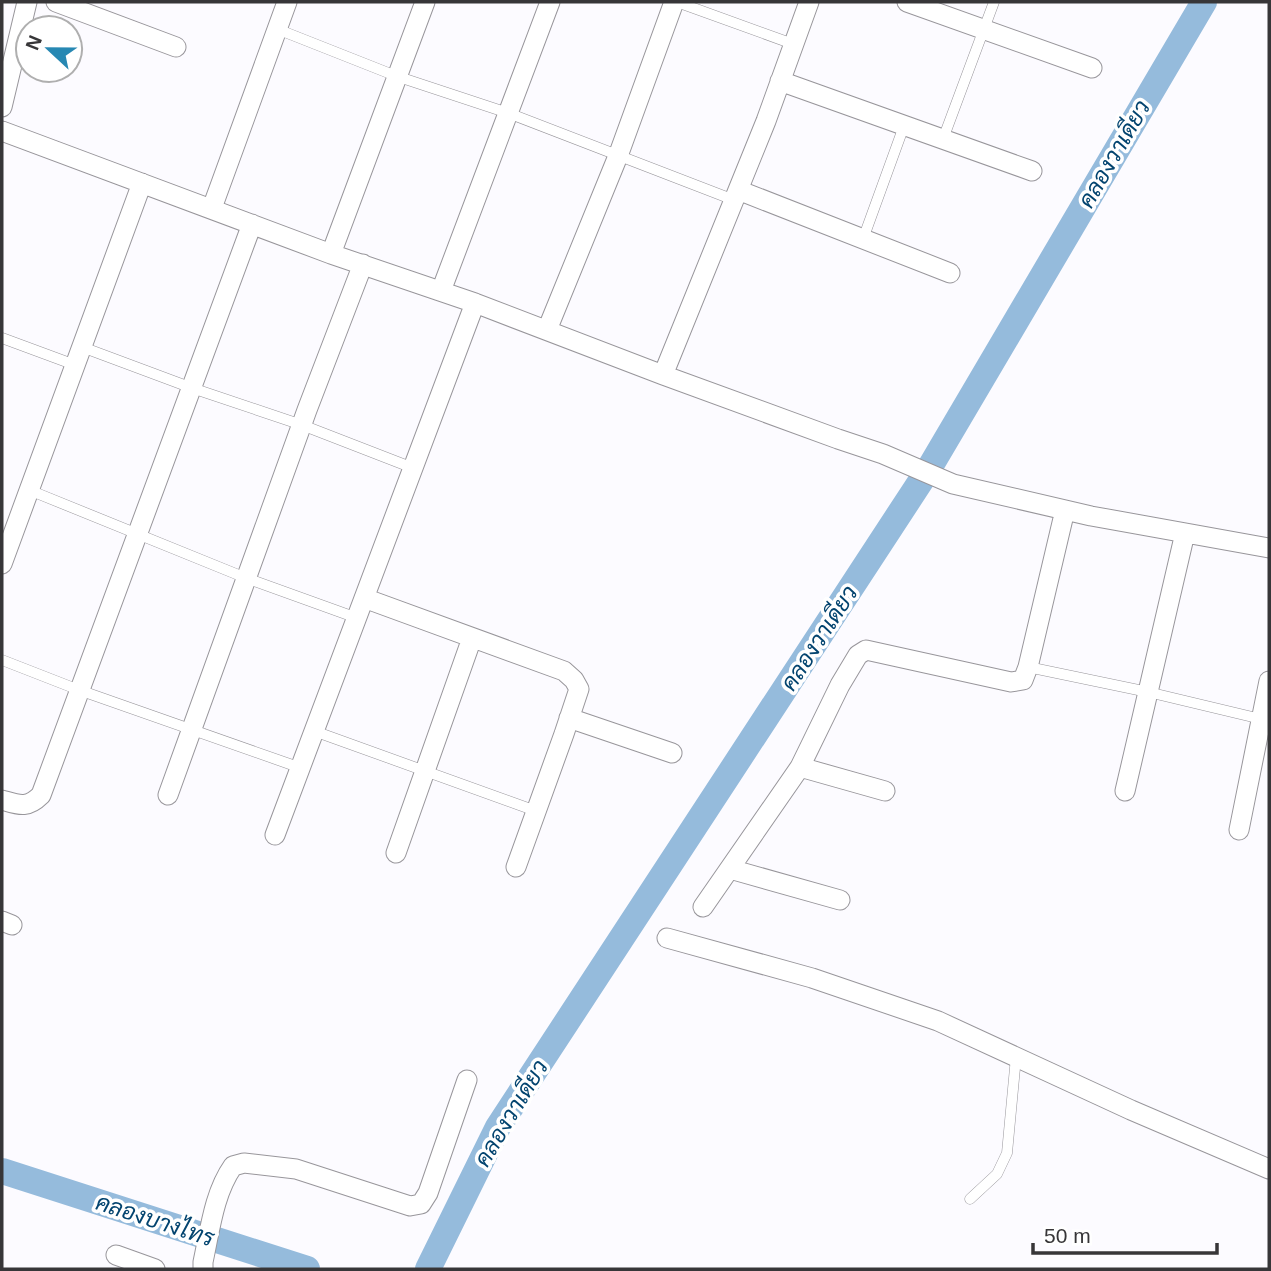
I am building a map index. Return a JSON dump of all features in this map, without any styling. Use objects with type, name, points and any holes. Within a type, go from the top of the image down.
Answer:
[{"type":"street","points":[[2,107],[27,2]]},
{"type":"street","points":[[56,2],[176,47]]},
{"type":"street","points":[[212,208],[287,2]]},
{"type":"street","points":[[331,254],[425,2]]},
{"type":"street","points":[[441,291],[550,2]]},
{"type":"street","points":[[547,330],[618,156],[676,2]]},
{"type":"street","points":[[663,375],[736,195],[808,2]]},
{"type":"street","points":[[907,2],[1092,68]]},
{"type":"street","points":[[780,81],[1032,171]]},
{"type":"street","points":[[2,131],[331,254],[475,303],[663,375],[883,454],[953,484],[1065,510],[1269,548]]},
{"type":"street","points":[[2,564],[142,183]]},
{"type":"street","points":[[736,195],[863,239],[950,273]]},
{"type":"street","points":[[2,800],[21,806],[33,803],[41,794],[252,224]]},
{"type":"street","points":[[168,795],[363,264]]},
{"type":"street","points":[[275,835],[475,303]]},
{"type":"street","points":[[703,907],[800,767],[840,685],[858,655],[866,650],[1011,682],[1023,680],[1065,510]]},
{"type":"street","points":[[1125,791],[1185,533]]},
{"type":"street","points":[[364,598],[564,671],[574,680],[579,689],[516,867]]},
{"type":"street","points":[[396,853],[472,638]]},
{"type":"street","points":[[1239,830],[1269,681]]},
{"type":"street","points":[[569,719],[672,753]]},
{"type":"street","points":[[800,767],[885,791]]},
{"type":"street","points":[[730,869],[840,901]]},
{"type":"street","points":[[667,938],[812,978],[925,1016],[1131,1110],[1269,1168]]},
{"type":"street","points":[[203,1265],[215,1208],[226,1176],[233,1166],[244,1163],[296,1169],[410,1206],[421,1204],[429,1193],[467,1080]]},
{"type":"street","points":[[116,1255],[155,1269]]},
{"type":"lane","points":[[676,2],[793,44]]},
{"type":"lane","points":[[943,139],[994,2]]},
{"type":"lane","points":[[277,29],[396,76],[508,113],[618,156],[736,195]]},
{"type":"lane","points":[[863,239],[904,126]]},
{"type":"lane","points":[[2,338],[79,356],[191,388],[302,425],[413,468]]},
{"type":"lane","points":[[29,490],[246,578],[357,618]]},
{"type":"lane","points":[[2,660],[300,768]]},
{"type":"lane","points":[[1028,667],[1261,719]]},
{"type":"lane","points":[[314,731],[536,811]]},
{"type":"lane","points":[[970,1199],[997,1174],[1007,1153],[1016,1057]]},
{"type":"waterway","name":"คลองวาเดียว","points":[[428,1269],[498,1127],[930,467],[1204,2]]},
{"type":"waterway","name":"คลองบางไทร","points":[[2,1171],[307,1269]]}]
